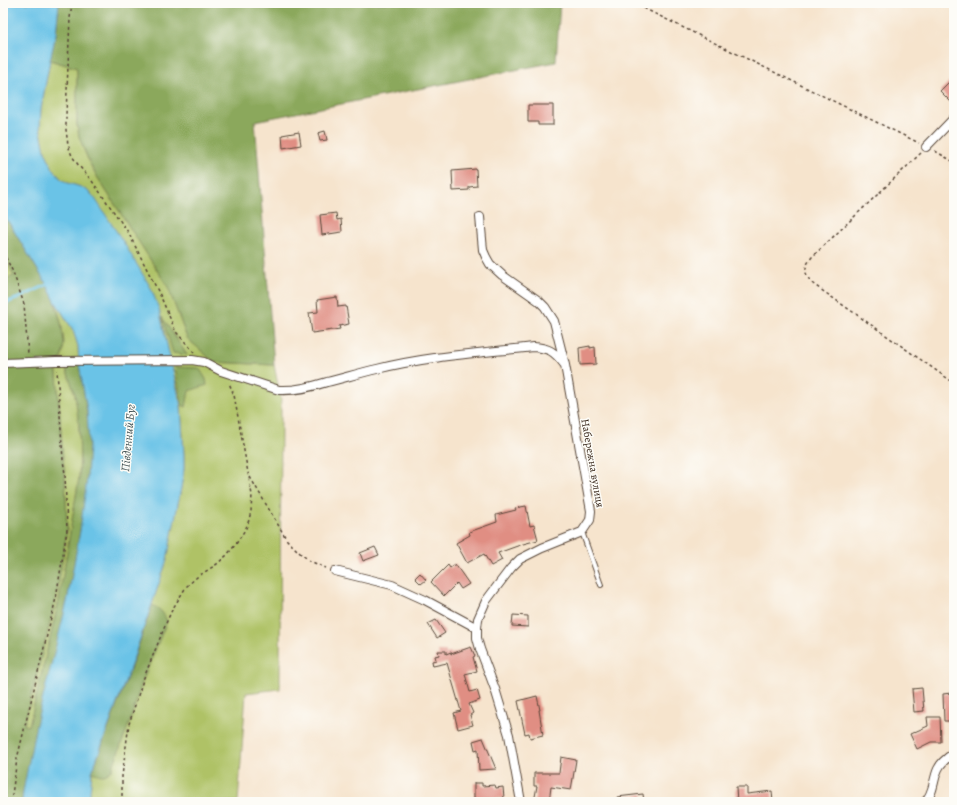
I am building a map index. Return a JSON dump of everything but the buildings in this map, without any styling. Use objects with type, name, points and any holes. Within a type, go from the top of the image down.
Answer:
[{"type":"street","points":[[926,147],[954,118]]},
{"type":"street","name":"Набережна вулиця","points":[[480,217],[483,250],[490,264],[539,301],[550,314],[557,329],[565,365],[591,511],[590,520],[582,532]]},
{"type":"street","points":[[3,363],[192,360],[204,362],[221,371],[279,390],[289,391],[406,363],[435,358],[533,347],[549,350],[557,355],[565,365]]},
{"type":"street","points":[[521,802],[510,735],[496,689],[477,638],[478,619],[486,601],[506,574],[520,559],[542,548],[582,532]]},
{"type":"street","points":[[335,571],[392,585],[425,600],[477,628]]},
{"type":"street","points":[[925,802],[931,792],[937,770],[941,764],[954,753]]},
{"type":"lane","points":[[582,532],[601,585]]},
{"type":"path","points":[[72,3],[70,18],[66,130],[68,145],[72,156],[92,181],[128,232],[160,295],[176,332],[204,362]]},
{"type":"path","points":[[633,3],[954,162]]},
{"type":"path","points":[[926,147],[812,257],[806,264],[806,273],[809,280],[813,284],[954,383]]},
{"type":"path","points":[[3,252],[13,272],[23,300],[29,362]]},
{"type":"path","points":[[11,802],[17,759],[56,598],[67,530],[66,474],[63,460],[58,361]]},
{"type":"path","points":[[122,802],[122,776],[129,724],[143,680],[172,610],[186,587],[197,577],[217,564],[236,544],[246,528],[251,511],[252,495],[234,395],[228,381],[221,371]]},
{"type":"path","points":[[249,475],[293,548],[310,561],[335,571]]},
{"type":"green space","points":[[59,3],[560,3],[556,62],[255,121],[274,365],[214,362],[187,338],[168,287],[98,178],[90,164],[79,137],[77,125],[77,68],[50,60],[56,34]]},
{"type":"green space","points":[[50,60],[77,68],[77,125],[84,150],[98,178],[168,287],[187,338],[214,362],[274,365],[281,400],[280,689],[246,693],[238,802],[89,802],[92,772],[134,657],[167,560],[181,488],[184,469],[184,455],[181,406],[159,309],[89,192],[61,179],[53,169],[45,151],[40,127],[41,109]]},
{"type":"green space","points":[[3,213],[47,285],[55,301],[64,342],[60,361],[56,361],[65,474],[67,530],[56,599],[24,725],[29,726],[59,600],[79,478],[79,426],[75,394],[65,365],[79,364],[86,404],[89,435],[89,460],[86,490],[69,593],[23,792],[22,802],[3,802],[3,280],[14,276],[3,252]]},
{"type":"green space","points":[[3,252],[14,276],[3,280]]},
{"type":"green space","points":[[55,301],[73,330],[78,346],[79,364],[65,366],[77,405],[80,457],[79,478],[59,600],[29,726],[24,725],[56,599],[67,530],[65,474],[56,361],[60,361],[63,338]]},
{"type":"green space","points":[[162,317],[187,355],[173,353]]},
{"type":"green space","points":[[175,367],[199,368],[206,379],[207,385],[189,391],[186,407],[182,405]]},
{"type":"green space","points":[[152,605],[161,611],[167,621],[143,680],[129,724],[112,769],[105,775],[92,772],[135,656]]},
{"type":"water","name":"Південний Буг","points":[[3,3],[59,3],[56,34],[41,109],[40,127],[45,151],[53,169],[61,179],[81,187],[94,197],[151,288],[159,309],[181,406],[184,469],[167,560],[134,657],[92,772],[89,802],[22,802],[36,725],[67,602],[80,531],[87,479],[89,446],[87,410],[79,364],[78,346],[73,330],[3,213]]},
{"type":"waterway","points":[[3,304],[51,283]]}]
